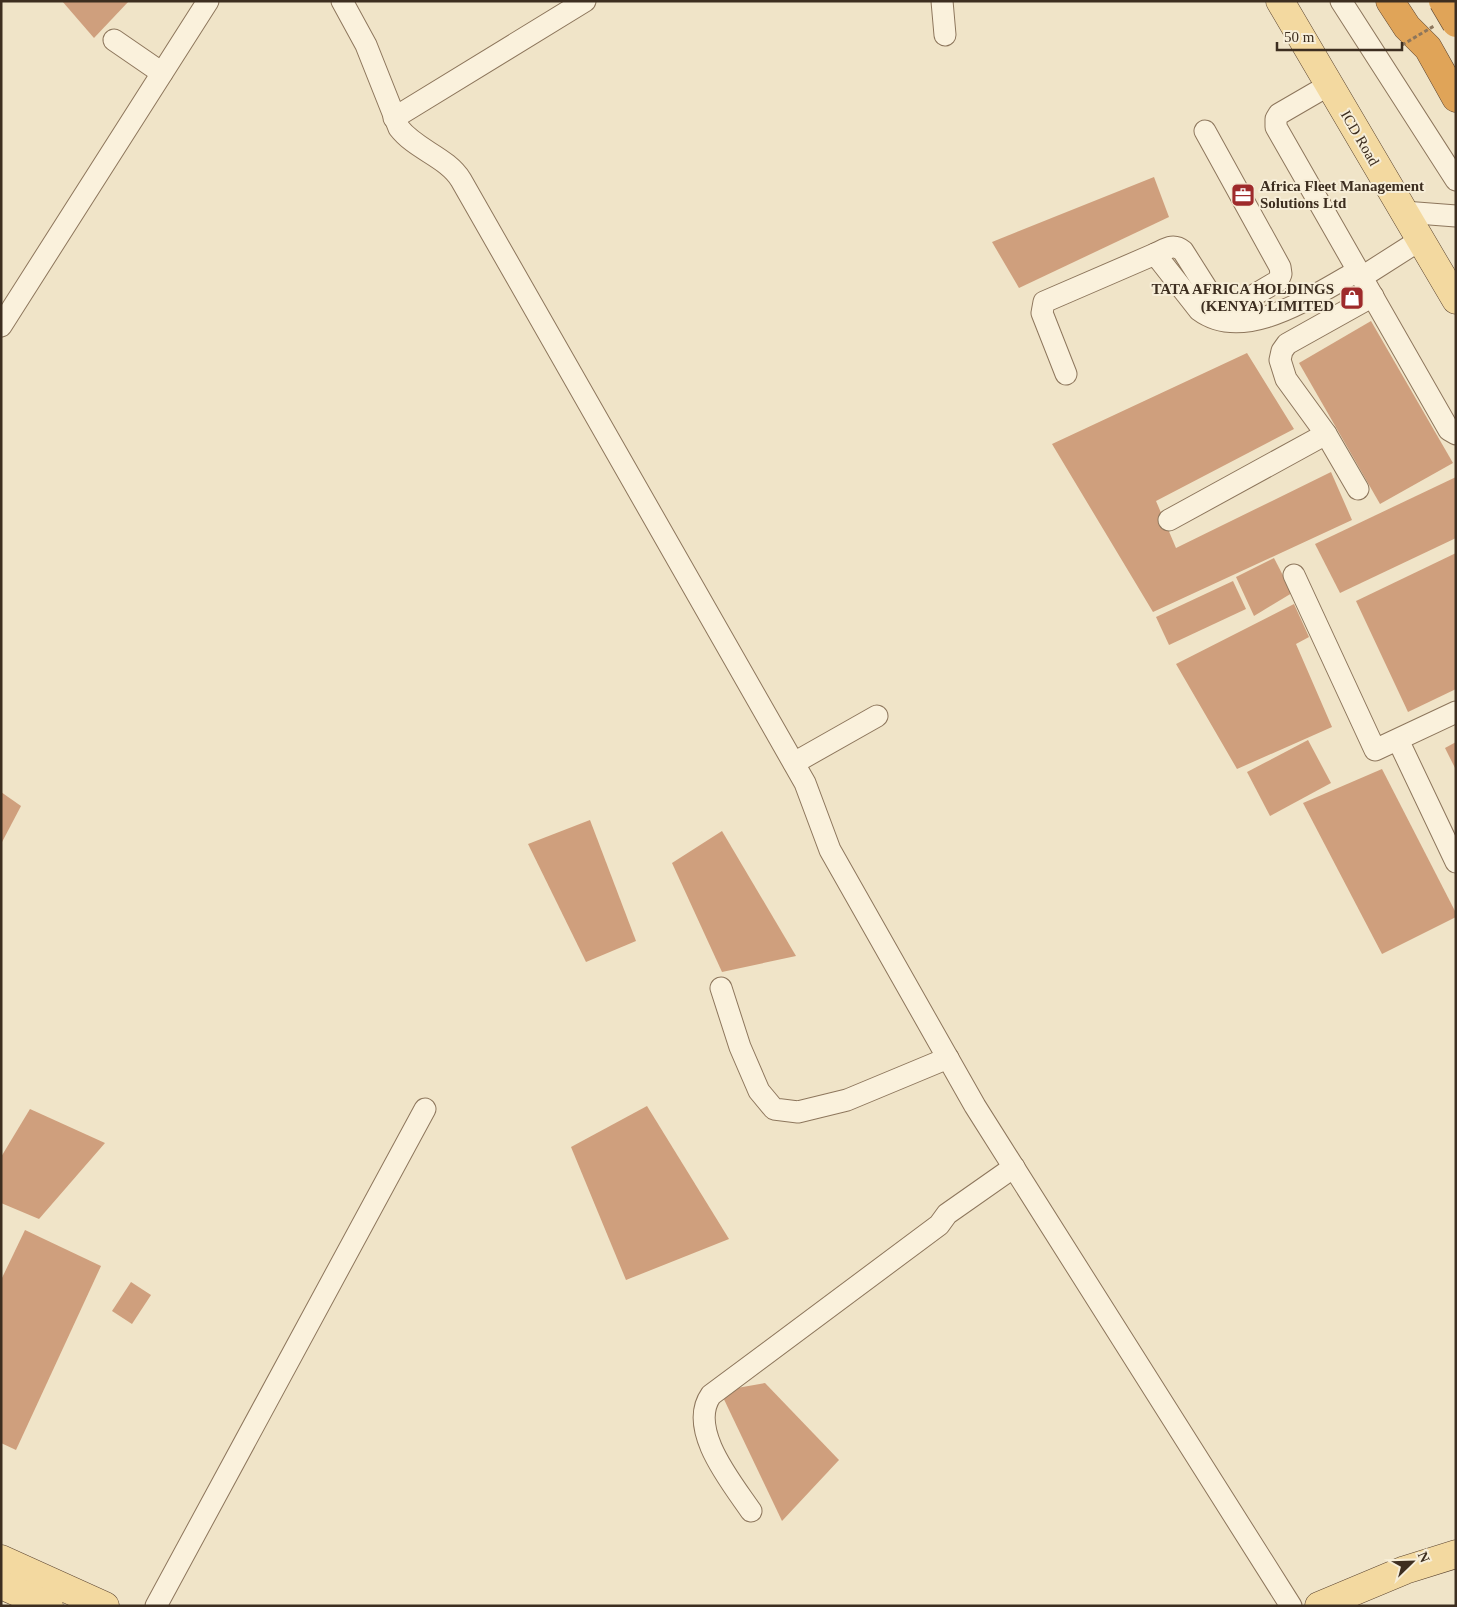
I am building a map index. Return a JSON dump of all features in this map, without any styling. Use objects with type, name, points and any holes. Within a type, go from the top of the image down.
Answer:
[{"type":"highway","points":[[1390,1],[1407,27],[1415,46],[1456,98]]},
{"type":"highway","points":[[1415,46],[1439,37],[1449,18]]},
{"type":"main road","name":"ICD Road","points":[[1280,1],[1456,300]]},
{"type":"main road","points":[[1320,1606],[1405,1570],[1456,1554]]},
{"type":"main road","points":[[1,1559],[104,1606]]},
{"type":"main road","points":[[1,1585],[49,1606]]},
{"type":"lane","points":[[342,1],[366,45],[394,118],[408,140],[457,173],[794,763],[805,783],[830,850],[948,1058],[1014,1167],[1291,1606]]},
{"type":"lane","points":[[394,118],[585,1]]},
{"type":"lane","points":[[942,1],[945,35]]},
{"type":"lane","points":[[1341,1],[1456,180]]},
{"type":"lane","points":[[1,326],[205,2]]},
{"type":"lane","points":[[114,40],[162,73]]},
{"type":"lane","points":[[1329,85],[1279,114],[1276,119],[1276,127],[1450,430],[1456,434]]},
{"type":"lane","points":[[1066,374],[1042,313],[1044,302],[1172,246],[1178,246],[1183,251],[1214,300],[1221,305],[1239,304],[1278,281],[1281,274],[1280,267],[1205,132]]},
{"type":"lane","points":[[1404,212],[1456,216]]},
{"type":"lane","points":[[1155,254],[1199,310],[1206,315],[1228,321],[1246,321],[1277,314],[1360,274],[1420,240]]},
{"type":"lane","points":[[1358,489],[1326,434],[1286,379],[1280,360],[1282,351],[1287,344],[1372,296]]},
{"type":"lane","points":[[1169,520],[1326,434]]},
{"type":"lane","points":[[1294,575],[1375,750],[1456,712]]},
{"type":"lane","points":[[794,763],[877,716]]},
{"type":"lane","points":[[1398,740],[1456,862]]},
{"type":"lane","points":[[721,988],[740,1047],[759,1091],[774,1109],[798,1112],[847,1100],[948,1058]]},
{"type":"lane","points":[[156,1606],[424,1109]]},
{"type":"lane","points":[[751,1512],[712,1448],[703,1427],[706,1402],[711,1395],[939,1225],[947,1214],[1014,1167]]},
{"type":"path","points":[[1415,46],[1449,18]]},
{"type":"building","points":[[62,1],[129,1],[94,38]]},
{"type":"building","points":[[1154,177],[1169,217],[1019,288],[992,242]]},
{"type":"building","points":[[1371,321],[1453,463],[1380,504],[1299,363]]},
{"type":"building","points":[[1247,353],[1294,429],[1156,501],[1176,548],[1331,472],[1352,520],[1153,612],[1052,444]]},
{"type":"building","points":[[1456,477],[1456,538],[1340,593],[1315,544]]},
{"type":"building","points":[[1456,553],[1456,689],[1408,712],[1356,601]]},
{"type":"building","points":[[1274,558],[1292,593],[1254,616],[1236,577]]},
{"type":"building","points":[[1233,581],[1246,609],[1169,645],[1156,617]]},
{"type":"building","points":[[1294,604],[1309,637],[1296,644],[1332,727],[1237,769],[1176,664]]},
{"type":"building","points":[[1308,740],[1331,783],[1270,816],[1247,772]]},
{"type":"building","points":[[1456,742],[1456,770],[1445,748]]},
{"type":"building","points":[[1382,769],[1456,913],[1456,917],[1382,954],[1303,803]]},
{"type":"building","points":[[1,792],[21,806],[1,844]]},
{"type":"building","points":[[590,820],[636,941],[586,962],[528,844]]},
{"type":"building","points":[[722,831],[796,956],[722,972],[672,863]]},
{"type":"building","points":[[647,1106],[729,1239],[626,1280],[571,1147]]},
{"type":"building","points":[[30,1109],[105,1143],[39,1219],[1,1203],[1,1157]]},
{"type":"building","points":[[25,1230],[101,1266],[16,1450],[1,1443],[1,1280]]},
{"type":"building","points":[[131,1282],[151,1295],[132,1324],[112,1311]]},
{"type":"building","points":[[765,1383],[839,1460],[782,1521],[720,1391]]},
{"type":"place","name":"Africa Fleet Management Solutions Ltd","points":[[1243,195]]},
{"type":"place","name":"TATA AFRICA HOLDINGS (KENYA) LIMITED","points":[[1352,298]]}]
